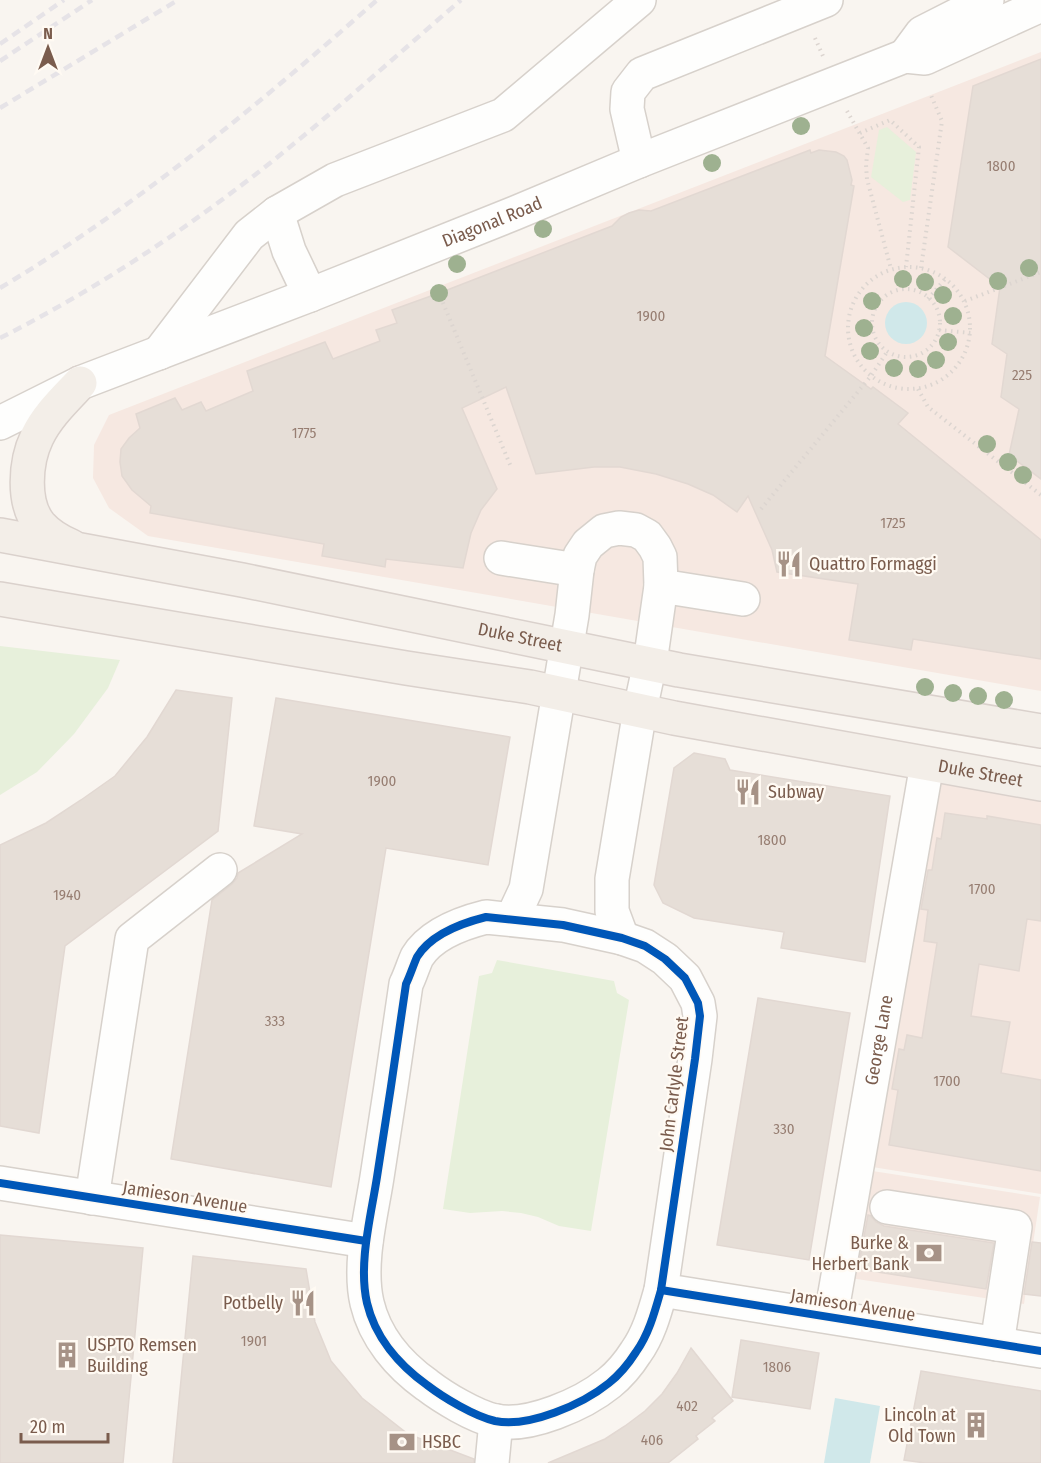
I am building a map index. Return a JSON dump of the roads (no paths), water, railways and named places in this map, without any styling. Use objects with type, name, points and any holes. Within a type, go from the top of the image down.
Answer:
[{"type":"main road","points":[[78,549],[55,539],[40,525],[30,506],[28,475],[30,457],[37,438],[48,419],[80,383]]},
{"type":"main road","name":"Duke Street","points":[[0,534],[242,580],[679,670],[1041,731]]},
{"type":"main road","name":"Duke Street","points":[[0,598],[558,693],[674,718],[1041,784]]},
{"type":"street","points":[[159,353],[249,235],[277,213],[335,180],[503,115],[633,5],[658,0]]},
{"type":"street","points":[[639,161],[627,108],[628,92],[642,74],[826,0]]},
{"type":"street","points":[[905,56],[922,33],[987,0]]},
{"type":"street","name":"Diagonal Road","points":[[0,405],[80,383],[310,295],[905,56],[925,58],[1041,5]]},
{"type":"street","points":[[277,213],[289,251],[310,295]]},
{"type":"street","name":"Diagonal Road","points":[[0,423],[80,383]]},
{"type":"street","points":[[512,919],[526,890],[580,556],[588,544],[604,531],[619,528],[636,530],[647,536],[660,557],[661,586],[650,663],[612,879],[612,911],[622,938]]},
{"type":"street","points":[[501,558],[577,570]]},
{"type":"street","points":[[661,586],[743,599]]},
{"type":"street","name":"George Lane","points":[[831,1316],[877,1130],[927,764]]},
{"type":"street","points":[[92,1198],[132,939],[220,870]]},
{"type":"street","name":"John Carlyle Street","points":[[486,917],[563,925],[622,938],[645,946],[665,959],[685,978],[698,1003],[700,1016],[661,1290],[647,1332],[636,1352],[609,1383],[561,1410],[538,1418],[496,1421],[459,1405],[418,1379],[392,1353],[375,1324],[367,1303],[366,1241],[406,984],[418,957],[427,945],[454,926],[486,917]]},
{"type":"street","name":"Jamieson Avenue","points":[[0,1183],[366,1241]]},
{"type":"street","points":[[887,1208],[1015,1227],[997,1344]]},
{"type":"street","name":"Jamieson Avenue","points":[[661,1290],[1041,1351]]},
{"type":"street","points":[[492,1463],[496,1421]]},
{"type":"water","points":[[906,302],[921,308],[927,323],[921,338],[906,344],[891,338],[885,323],[891,308]]},
{"type":"water","points":[[835,1398],[880,1406],[870,1463],[824,1463]]},
{"type":"railway","points":[[0,44],[64,0]]},
{"type":"railway","points":[[0,61],[92,0]]},
{"type":"railway","points":[[0,108],[178,0]]},
{"type":"railway","points":[[0,288],[148,189],[242,116],[377,0]]},
{"type":"railway","points":[[0,338],[91,287],[207,211],[293,144],[461,0]]},
{"type":"place","name":"Quattro Formaggi","points":[[789,564]]},
{"type":"place","name":"Subway","points":[[748,792]]},
{"type":"place","name":"Burke & Herbert Bank","points":[[929,1253]]},
{"type":"place","name":"Potbelly","points":[[303,1303]]},
{"type":"place","name":"USPTO Remsen Building","points":[[67,1355]]},
{"type":"place","name":"Lincoln at Old Town","points":[[976,1425]]},
{"type":"place","name":"HSBC","points":[[402,1442]]}]
